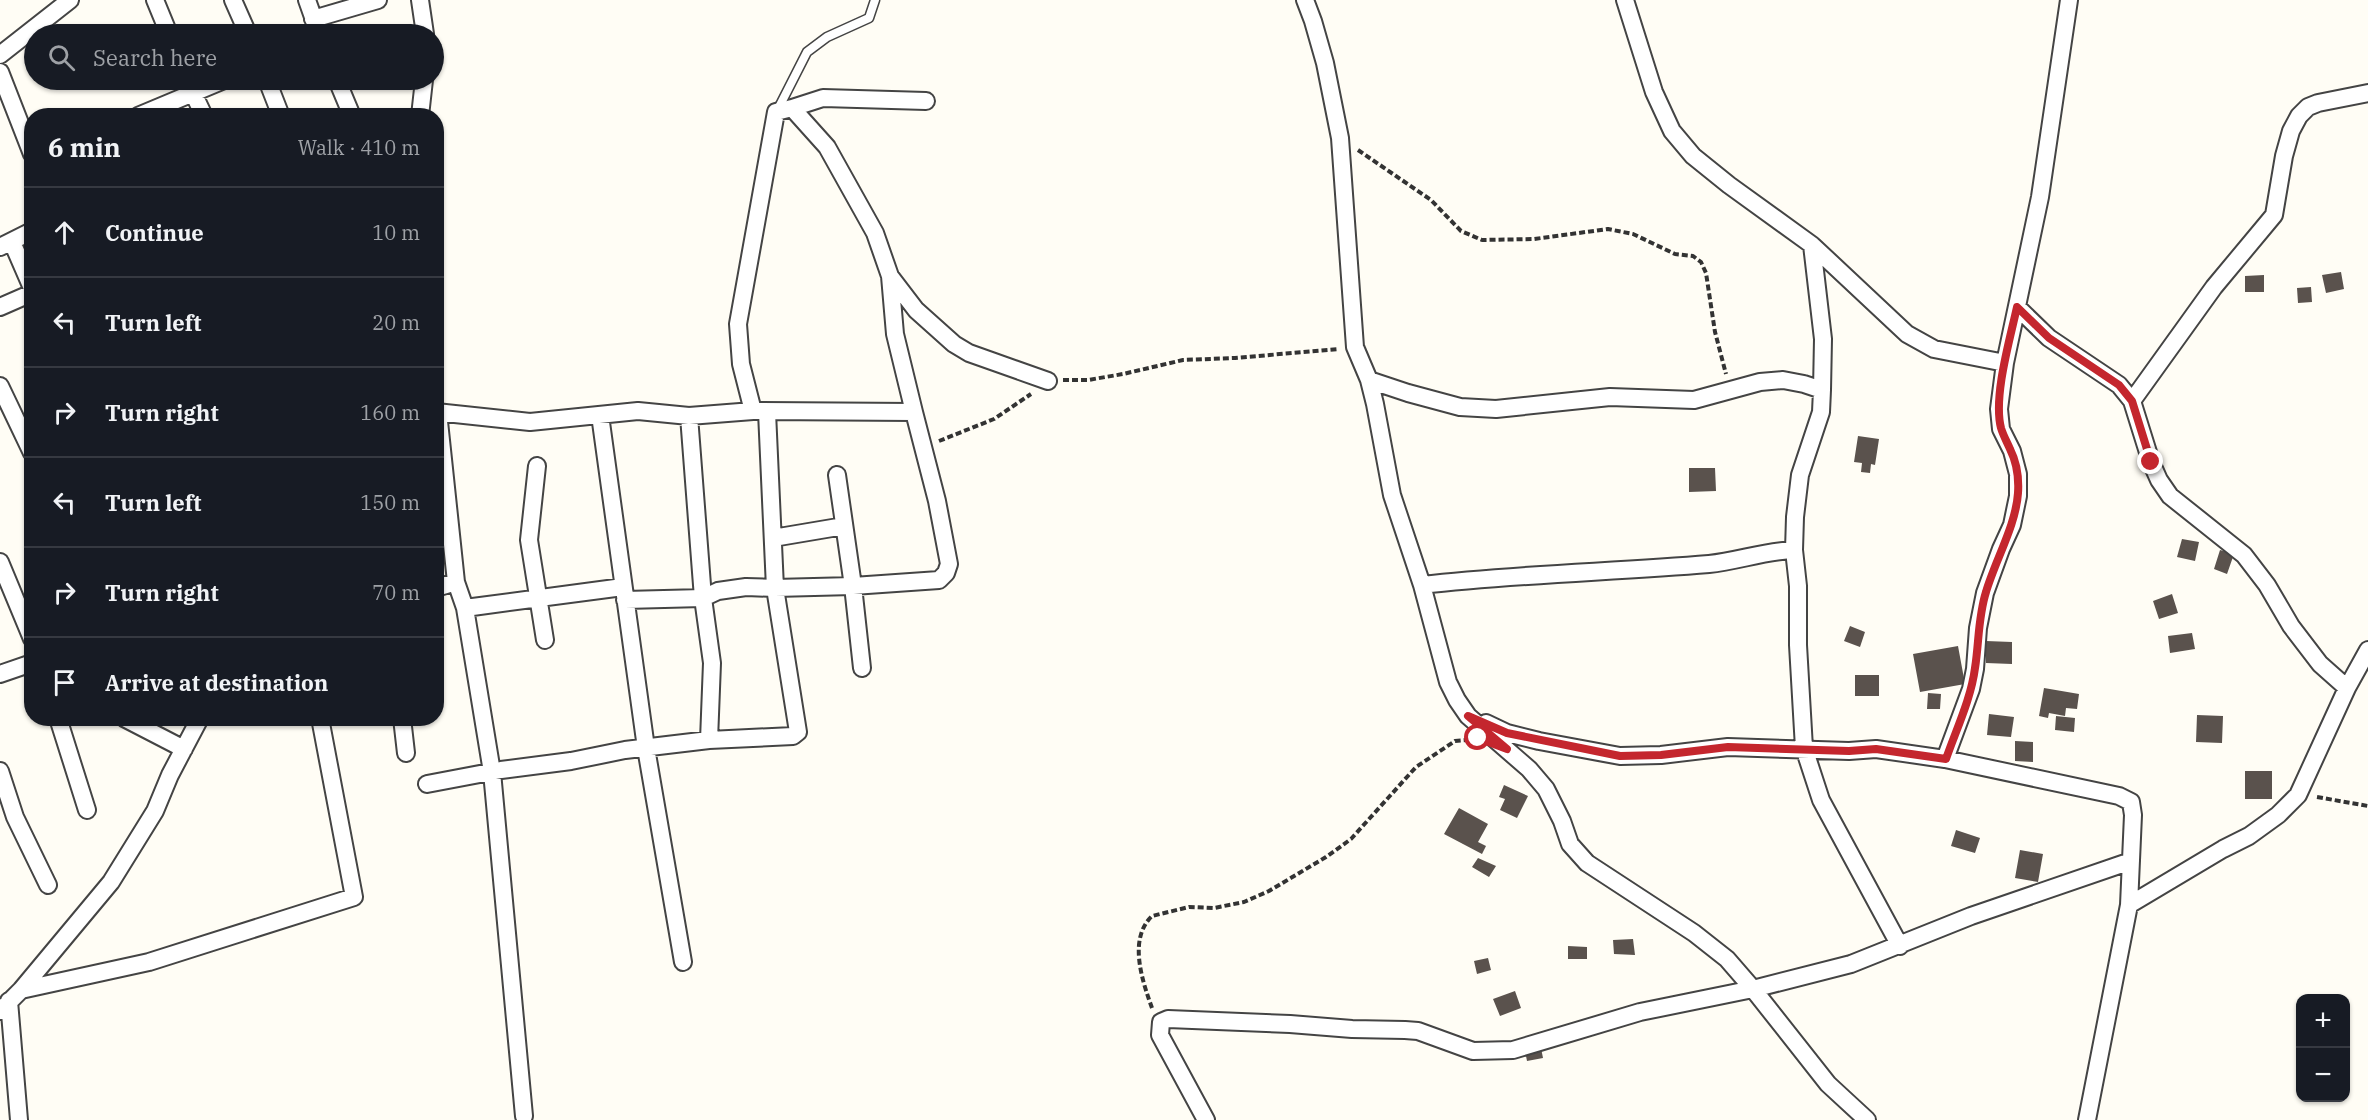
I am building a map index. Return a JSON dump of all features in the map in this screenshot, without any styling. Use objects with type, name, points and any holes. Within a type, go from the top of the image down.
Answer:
[{"type":"street","points":[[39,24],[70,0]]},
{"type":"street","points":[[155,0],[165,24]]},
{"type":"street","points":[[233,0],[244,24]]},
{"type":"street","points":[[307,0],[315,24]]},
{"type":"street","points":[[323,24],[378,0]]},
{"type":"street","points":[[420,0],[424,24]]},
{"type":"street","points":[[1305,0],[1325,63],[1340,138],[1355,347],[1368,380],[1392,495],[1422,585],[1448,682],[1457,700],[1468,716],[1529,769],[1546,789],[1562,821],[1570,844],[1587,863],[1694,933],[1727,959],[1754,989],[1828,1084],[1866,1120]]},
{"type":"street","points":[[1625,0],[1654,92],[1672,131],[1702,164],[1812,245],[1907,334],[1934,349],[2005,363]]},
{"type":"street","points":[[1946,759],[1971,689],[1978,628],[1985,593],[2012,525],[2018,496],[2018,474],[2012,451],[2001,429],[1999,409],[2005,363],[2040,197],[2069,0]]},
{"type":"street","points":[[0,55],[24,36]]},
{"type":"street","points":[[0,72],[24,134]]},
{"type":"street","points":[[152,108],[183,90]]},
{"type":"street","points":[[192,90],[200,108]]},
{"type":"street","points":[[271,90],[279,108]]},
{"type":"street","points":[[341,90],[349,108]]},
{"type":"street","points":[[421,108],[423,90]]},
{"type":"street","points":[[2132,401],[2214,287],[2274,215],[2284,156],[2291,131],[2299,117],[2308,106],[2368,93]]},
{"type":"street","points":[[784,110],[822,98],[926,101]]},
{"type":"street","points":[[465,608],[539,597],[624,593],[703,598],[718,591],[746,586],[776,588],[854,586],[939,580],[946,573],[949,564],[924,447],[895,334],[890,276],[875,233],[827,147],[784,110]]},
{"type":"street","points":[[427,784],[646,748],[709,740],[793,736],[798,732],[776,588],[760,412],[741,364],[738,324],[784,110]]},
{"type":"street","points":[[24,235],[6,244],[24,277]]},
{"type":"street","points":[[1812,245],[1823,339],[1821,412],[1800,475],[1794,550],[1798,586],[1797,645],[1804,748],[1821,800],[1900,946]]},
{"type":"street","points":[[890,276],[916,310],[954,344],[969,353],[1048,381]]},
{"type":"street","points":[[0,307],[24,295]]},
{"type":"street","points":[[2017,307],[2049,338],[2119,385],[2132,401],[2151,462],[2170,496],[2244,555],[2306,645],[2320,663],[2347,688]]},
{"type":"street","points":[[1368,380],[1460,407],[1481,409],[1513,408],[1610,397],[1694,400],[1760,382],[1783,380],[1822,390]]},
{"type":"street","points":[[0,386],[24,436]]},
{"type":"street","points":[[444,413],[530,422],[638,411],[689,416],[760,412],[914,412]]},
{"type":"street","points":[[600,415],[646,748],[683,962]]},
{"type":"street","points":[[689,416],[703,598],[712,663],[709,740]]},
{"type":"street","points":[[537,466],[529,540],[545,640]]},
{"type":"street","points":[[444,475],[456,582],[465,608],[492,772],[524,1116]]},
{"type":"street","points":[[837,475],[854,586],[862,668]]},
{"type":"street","points":[[773,538],[844,526]]},
{"type":"street","points":[[1422,585],[1712,564],[1780,550],[1794,550]]},
{"type":"street","points":[[0,562],[24,620]]},
{"type":"street","points":[[444,586],[456,582]]},
{"type":"street","points":[[2129,905],[2249,836],[2278,815],[2298,795],[2347,688],[2368,650]]},
{"type":"street","points":[[0,674],[24,666]]},
{"type":"street","points":[[1468,716],[1507,733],[1620,756],[1661,755],[1728,747],[1849,751],[1876,749],[1946,759],[2126,798],[2131,802],[2133,815],[2129,905],[2087,1120]]},
{"type":"street","points":[[61,726],[87,810]]},
{"type":"street","points":[[139,726],[184,749]]},
{"type":"street","points":[[19,1120],[10,1001],[111,882],[155,811],[196,726]]},
{"type":"street","points":[[10,1001],[149,962],[354,897],[322,726]]},
{"type":"street","points":[[403,726],[406,753]]},
{"type":"street","points":[[0,771],[15,818],[48,885]]},
{"type":"street","points":[[1206,1120],[1160,1035],[1161,1022],[1168,1019],[1405,1030],[1430,1035],[1473,1051],[1530,1046],[1640,1012],[1754,989],[1851,964],[1971,916],[2131,861]]},
{"type":"lane","points":[[784,110],[807,52],[827,38],[869,18],[875,0]]},
{"type":"path","points":[[1340,138],[1431,200],[1461,231],[1482,240],[1534,239],[1608,229],[1633,234],[1676,254],[1693,256],[1701,262],[1706,273],[1715,332],[1730,390]]},
{"type":"path","points":[[924,447],[994,419],[1016,406],[1048,381],[1088,380],[1183,360],[1235,358],[1355,347]]},
{"type":"path","points":[[1159,1029],[1143,980],[1138,949],[1139,933],[1152,916],[1189,907],[1214,908],[1244,902],[1269,891],[1326,858],[1351,839],[1416,767],[1455,741],[1478,738]]},
{"type":"path","points":[[2298,795],[2368,806]]},
{"type":"building","points":[[2341,272],[2344,289],[2326,293],[2322,275]]},
{"type":"building","points":[[2264,275],[2264,292],[2245,292],[2245,276]]},
{"type":"building","points":[[2311,287],[2312,302],[2298,303],[2297,288]]},
{"type":"building","points":[[1858,436],[1879,439],[1875,465],[1871,464],[1870,473],[1861,472],[1862,463],[1854,462]]},
{"type":"building","points":[[1689,468],[1715,468],[1716,491],[1689,492]]},
{"type":"building","points":[[2182,539],[2199,542],[2195,561],[2177,557]]},
{"type":"building","points":[[2220,550],[2234,554],[2227,574],[2214,569]]},
{"type":"building","points":[[2172,594],[2178,613],[2159,619],[2153,601]]},
{"type":"building","points":[[1850,626],[1865,632],[1860,647],[1844,641]]},
{"type":"building","points":[[2192,633],[2195,649],[2170,653],[2168,636]]},
{"type":"building","points":[[1986,641],[2012,642],[2012,664],[1986,663]]},
{"type":"building","points":[[1958,646],[1965,684],[1920,692],[1913,654]]},
{"type":"building","points":[[1855,675],[1879,675],[1879,696],[1855,696]]},
{"type":"building","points":[[2044,688],[2079,694],[2077,709],[2066,708],[2065,716],[2049,713],[2048,718],[2039,716]]},
{"type":"building","points":[[1928,693],[1941,694],[1940,709],[1927,709]]},
{"type":"building","points":[[1989,714],[2014,717],[2011,737],[1987,735]]},
{"type":"building","points":[[2197,715],[2223,716],[2222,743],[2196,742]]},
{"type":"building","points":[[2056,716],[2075,718],[2074,732],[2055,730]]},
{"type":"building","points":[[2015,741],[2033,742],[2033,762],[2015,761]]},
{"type":"building","points":[[2245,771],[2272,771],[2272,799],[2245,799]]},
{"type":"building","points":[[1504,785],[1528,796],[1517,818],[1500,810],[1505,799],[1499,797]]},
{"type":"building","points":[[1459,808],[1488,824],[1478,842],[1486,846],[1482,854],[1444,834]]},
{"type":"building","points":[[1956,830],[1980,838],[1975,853],[1951,846]]},
{"type":"building","points":[[2020,850],[2043,854],[2038,882],[2015,878]]},
{"type":"building","points":[[1478,858],[1496,866],[1489,877],[1472,867]]},
{"type":"building","points":[[1633,939],[1635,955],[1614,954],[1613,940]]},
{"type":"building","points":[[1568,946],[1587,947],[1587,959],[1568,959]]},
{"type":"building","points":[[1488,958],[1491,970],[1477,974],[1474,961]]},
{"type":"building","points":[[1515,991],[1521,1008],[1500,1016],[1493,999]]},
{"type":"building","points":[[1541,1048],[1543,1058],[1527,1061],[1525,1051]]},
{"type":"route","points":[[1478,738],[1507,749],[1468,716],[1507,733],[1620,756],[1661,755],[1728,747],[1849,751],[1876,749],[1946,759],[1971,689],[1978,628],[1985,593],[2012,525],[2018,496],[2018,474],[2012,451],[2001,429],[1999,409],[2005,363],[2017,307],[2049,338],[2119,385],[2132,401],[2151,462]]}]
